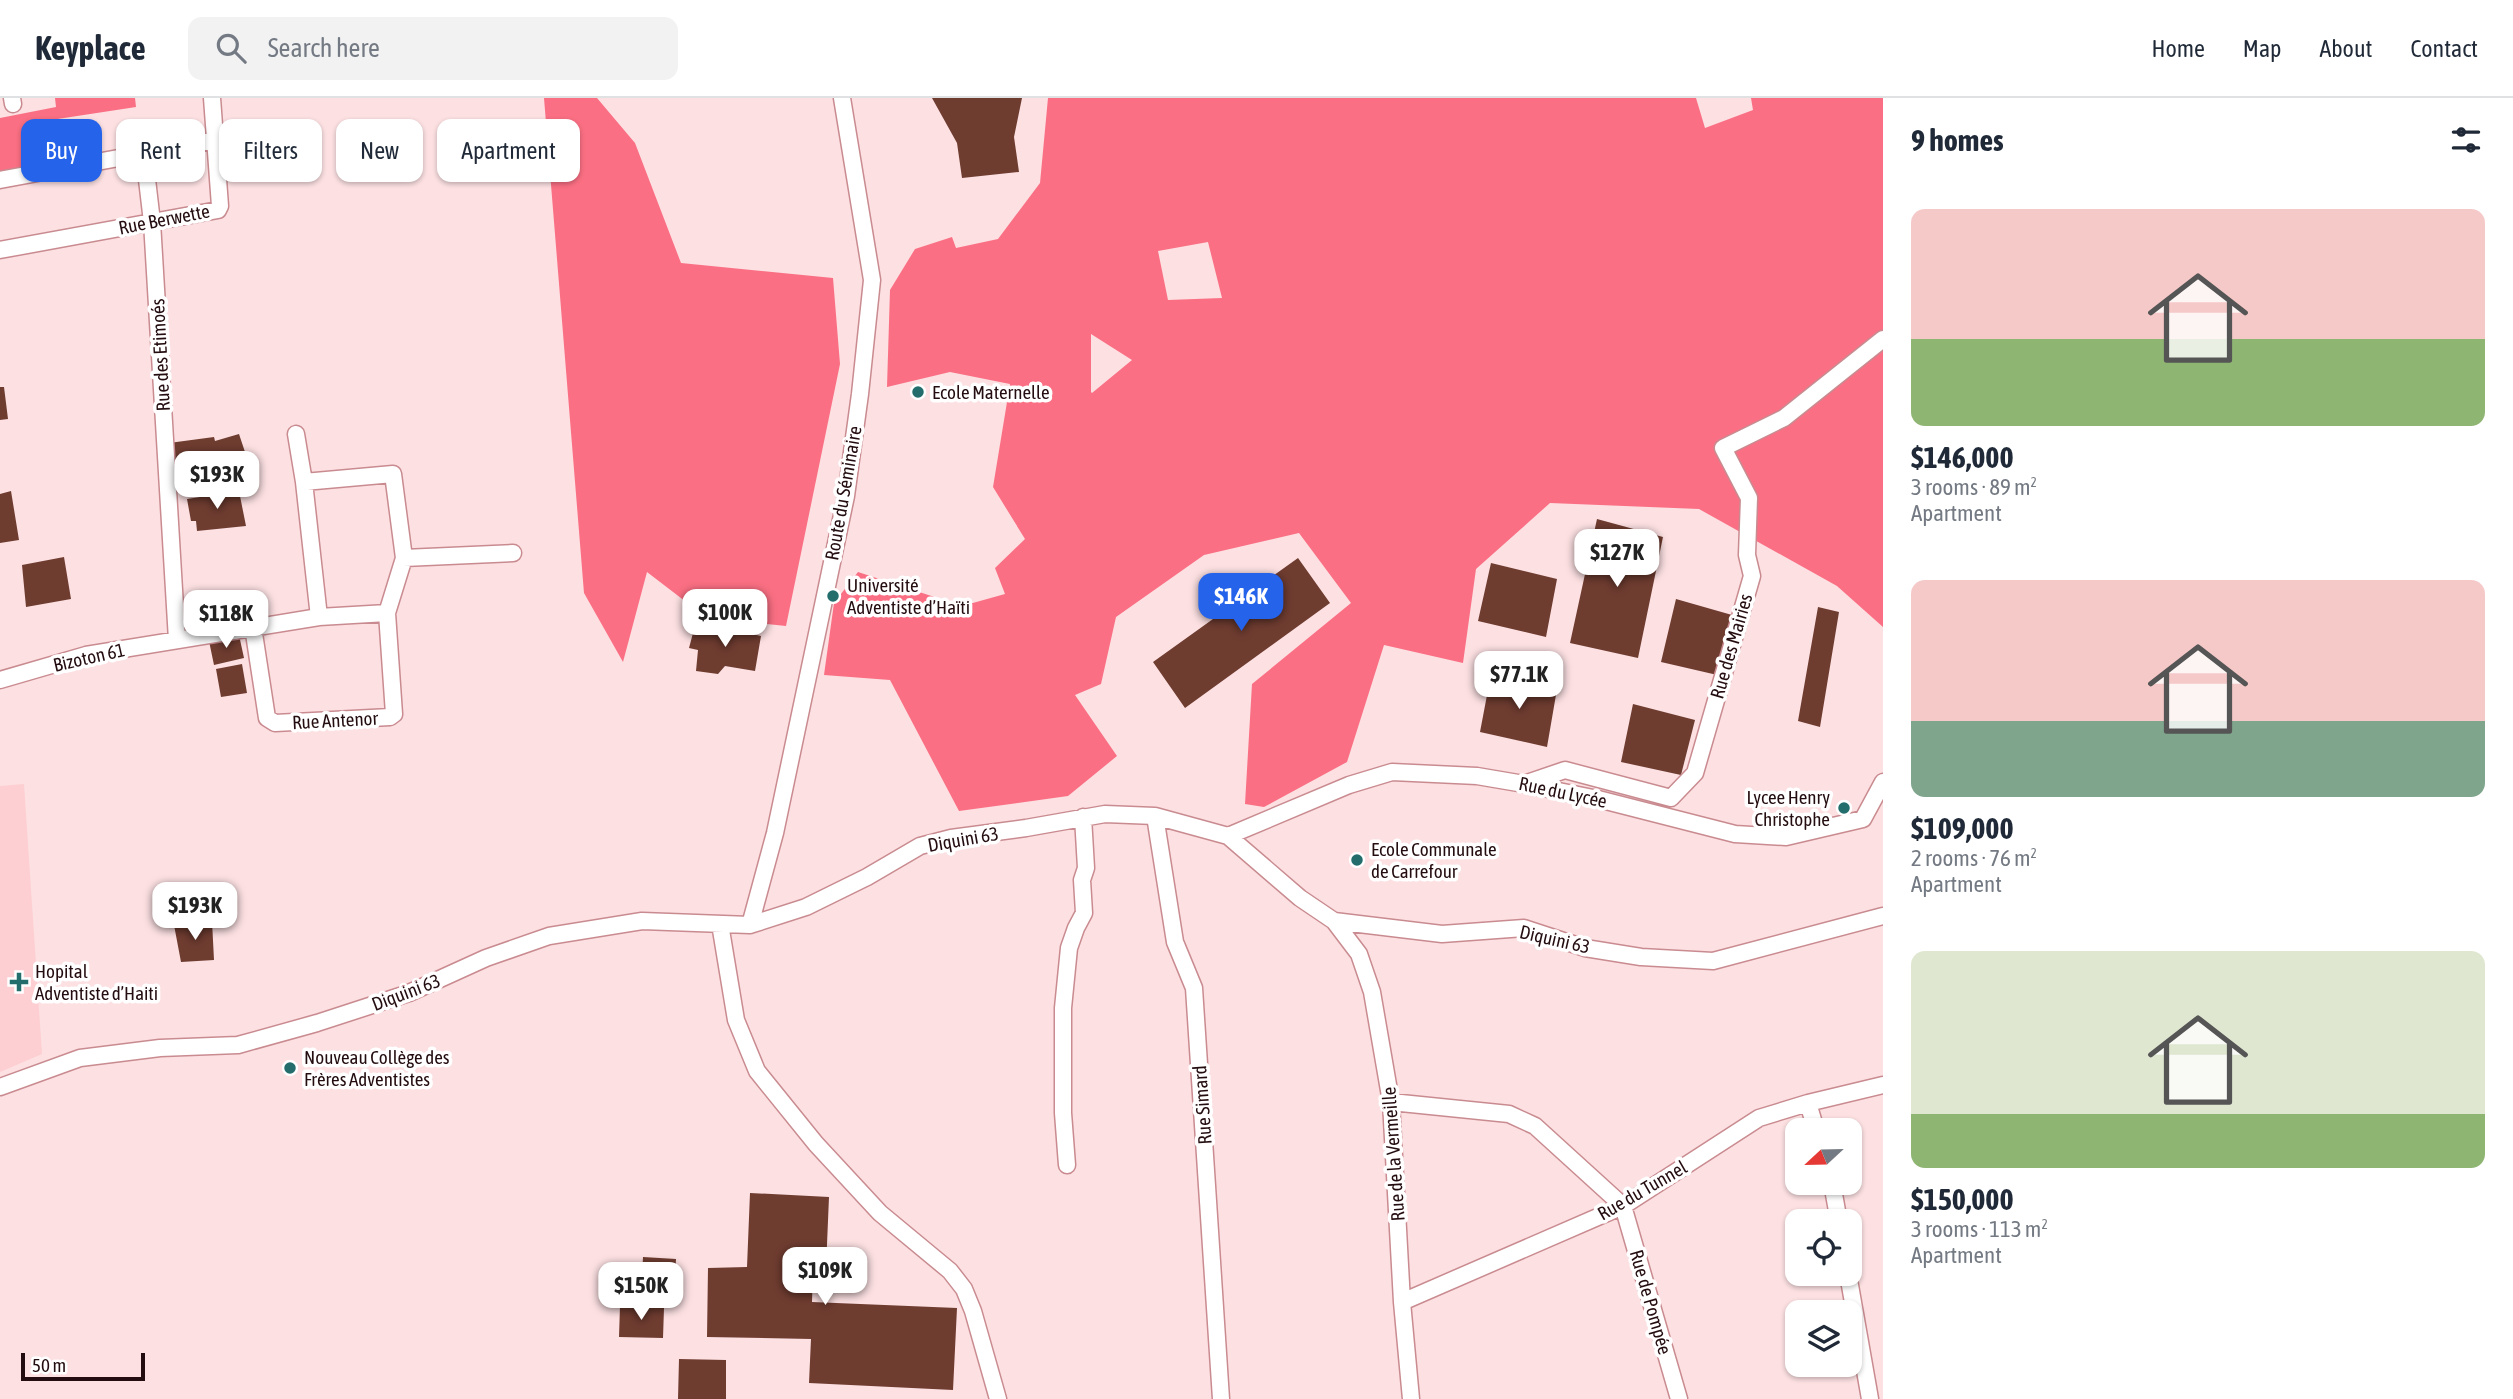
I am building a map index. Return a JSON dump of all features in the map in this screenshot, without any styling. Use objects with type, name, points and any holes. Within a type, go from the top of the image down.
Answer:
[{"type":"street","name":"Rue Berwette","points":[[0,250],[218,210],[220,206],[212,98]]},
{"type":"street","name":"Route du Séminaire","points":[[750,925],[775,833],[846,496],[861,382],[872,280],[842,98]]},
{"type":"street","points":[[205,142],[215,140]]},
{"type":"street","points":[[0,180],[116,159]]},
{"type":"street","name":"Rue des Etimoés","points":[[147,182],[152,222],[177,640]]},
{"type":"street","name":"Rue des Mairies","points":[[1524,784],[1565,771],[1671,798],[1695,773],[1752,576],[1747,555],[1749,498],[1723,448],[1784,418],[1883,339]]},
{"type":"street","points":[[296,433],[319,617]]},
{"type":"street","points":[[304,482],[393,474],[404,558],[387,613]]},
{"type":"street","points":[[404,558],[513,553]]},
{"type":"street","name":"Bizoton 61","points":[[0,680],[86,655],[319,617],[387,613]]},
{"type":"street","name":"Rue Antenor","points":[[253,627],[267,718],[270,721],[275,723],[390,717],[395,709],[387,613]]},
{"type":"street","name":"Rue du Lycée","points":[[1228,836],[1349,785],[1392,772],[1477,776],[1598,799],[1735,835],[1786,837],[1863,819],[1883,782]]},
{"type":"street","name":"Diquini 63","points":[[0,1087],[80,1058],[160,1048],[238,1045],[409,993],[486,958],[550,936],[642,921],[750,925],[806,907],[867,877],[920,846],[951,838],[1083,817],[1126,814],[1154,816],[1228,836],[1300,898],[1334,921],[1442,934],[1524,928],[1585,947],[1641,957],[1713,961],[1883,916]]},
{"type":"street","name":"Rue Simard","points":[[1154,816],[1175,942],[1194,988],[1222,1399]]},
{"type":"street","points":[[1067,1165],[1063,1113],[1063,1008],[1069,948],[1084,913],[1082,880],[1086,868],[1083,817]]},
{"type":"street","name":"Rue de la Vermeille","points":[[1334,921],[1359,954],[1372,992],[1391,1102],[1402,1302],[1411,1399]]},
{"type":"street","points":[[720,924],[736,1020],[757,1071],[816,1144],[880,1213],[950,1271],[964,1289],[973,1311],[998,1399]]},
{"type":"street","name":"Rue du Tunnel","points":[[1402,1302],[1623,1206],[1759,1118],[1808,1102],[1883,1085]]},
{"type":"street","points":[[1391,1102],[1509,1114],[1535,1126],[1623,1206]]},
{"type":"street","points":[[1808,1102],[1813,1118]]},
{"type":"street","name":"Rue de Pompée","points":[[1623,1206],[1679,1399]]},
{"type":"street","points":[[1850,1286],[1870,1399]]},
{"type":"street","points":[[1876,1399],[1883,1398]]},
{"type":"shaded area","points":[[55,98],[135,98],[136,107],[58,119],[21,119],[21,173],[0,176],[0,118],[56,107]]},
{"type":"shaded area","points":[[544,98],[597,98],[635,143],[681,263],[833,278],[840,364],[786,626],[707,618],[647,572],[623,662],[584,593],[551,182],[580,182],[580,119],[546,119]]},
{"type":"shaded area","points":[[1048,98],[1696,98],[1705,128],[1753,110],[1751,98],[1883,98],[1883,627],[1837,586],[1699,509],[1550,503],[1476,569],[1463,663],[1384,645],[1347,762],[1264,807],[1245,804],[1252,684],[1351,603],[1299,533],[1204,555],[1116,617],[1101,684],[1075,695],[1117,756],[1068,796],[959,811],[890,680],[824,675],[834,603],[858,572],[962,606],[1005,594],[995,568],[1025,539],[993,487],[1010,384],[950,372],[887,387],[890,290],[915,249],[952,237],[956,248],[998,239],[1040,183]],"holes":[[[1208,242],[1222,298],[1168,300],[1158,251]],[[1091,334],[1132,360],[1092,393],[1091,392]]]},
{"type":"shaded area","name":"Hopital Adventiste d’Haiti","points":[[24,784],[42,1054],[0,1072],[0,786]]},
{"type":"building","points":[[932,98],[1022,98],[1014,137],[1019,172],[962,178],[957,143]]},
{"type":"building","points":[[0,387],[4,387],[8,419],[0,420]]},
{"type":"building","points":[[239,434],[245,452],[238,453],[241,462],[216,465],[216,461],[193,466],[193,471],[179,474],[178,468],[172,469],[169,443],[214,437],[215,441]]},
{"type":"building","points":[[11,491],[19,540],[0,543],[0,494]]},
{"type":"building","points":[[239,491],[246,526],[197,531],[196,521],[191,521],[187,499]]},
{"type":"building","points":[[1597,519],[1663,537],[1638,658],[1570,643]]},
{"type":"building","points":[[64,557],[71,599],[26,607],[22,565]]},
{"type":"building","points":[[1298,558],[1330,603],[1185,708],[1153,662]]},
{"type":"building","points":[[1491,563],[1557,579],[1546,637],[1478,621]]},
{"type":"building","points":[[1676,599],[1739,617],[1726,677],[1661,662]]},
{"type":"building","points":[[1818,607],[1839,612],[1820,727],[1798,721]]},
{"type":"building","points":[[708,624],[761,636],[755,671],[725,666],[718,674],[696,671],[698,650],[689,648],[693,633],[704,632]]},
{"type":"building","points":[[239,635],[244,658],[214,665],[209,641]]},
{"type":"building","points":[[242,664],[247,693],[221,697],[216,669]]},
{"type":"building","points":[[1491,674],[1557,689],[1547,747],[1480,732]]},
{"type":"building","points":[[1633,704],[1695,720],[1681,775],[1621,762]]},
{"type":"building","points":[[223,885],[228,917],[175,918],[170,894]]},
{"type":"building","points":[[212,921],[214,960],[181,962],[174,925]]},
{"type":"building","points":[[750,1193],[829,1197],[826,1268],[813,1268],[812,1302],[957,1308],[953,1390],[809,1383],[811,1339],[707,1337],[708,1268],[747,1267]]},
{"type":"building","points":[[643,1257],[676,1259],[674,1295],[641,1293]]},
{"type":"building","points":[[620,1306],[664,1308],[663,1338],[619,1337]]},
{"type":"building","points":[[679,1359],[726,1360],[726,1399],[678,1399]]},
{"type":"place","name":"Ecole Maternelle","points":[[918,392]]},
{"type":"place","name":"Université Adventiste d’Haïti","points":[[833,596]]},
{"type":"place","name":"Lycee Henry Christophe","points":[[1844,808]]},
{"type":"place","name":"Ecole Communale de Carrefour","points":[[1357,860]]},
{"type":"place","name":"Hopital Adventiste d’Haiti","points":[[19,982]]},
{"type":"place","name":"Nouveau Collège des Frères Adventistes","points":[[290,1068]]}]
